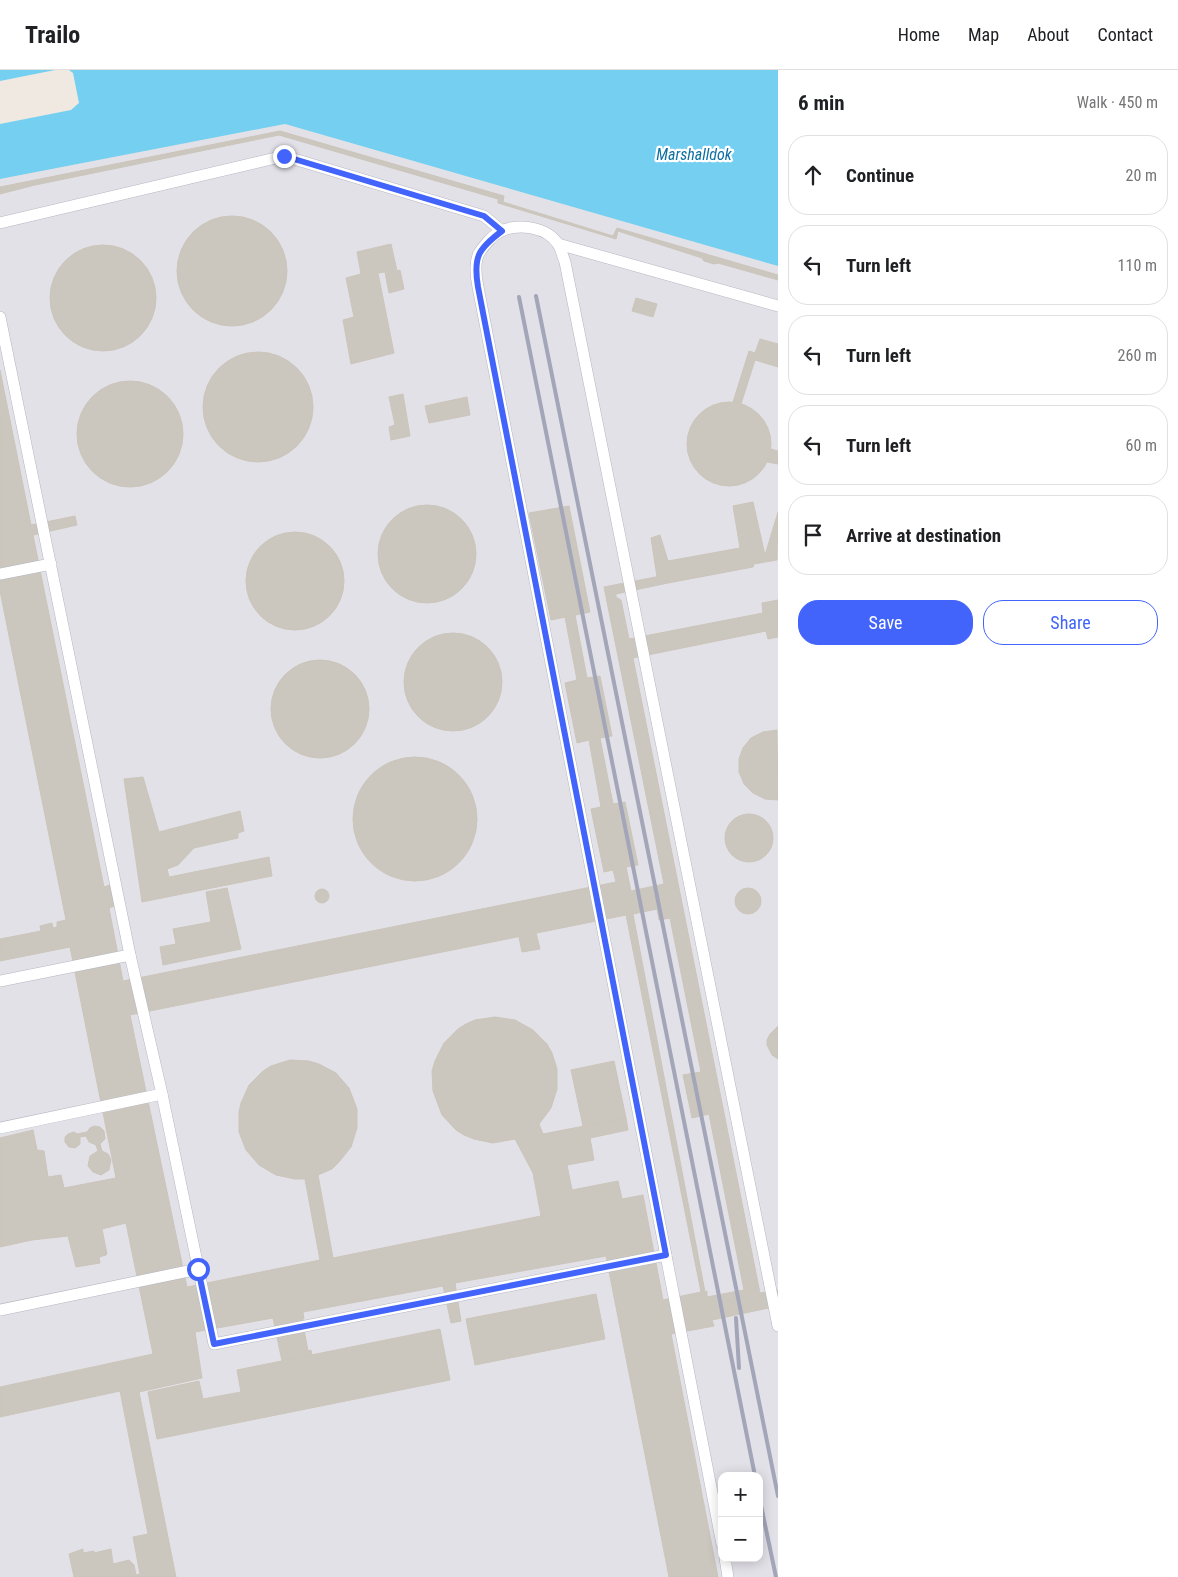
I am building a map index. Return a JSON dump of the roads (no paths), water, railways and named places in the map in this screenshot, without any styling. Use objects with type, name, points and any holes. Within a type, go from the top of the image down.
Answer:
[{"type":"lane","points":[[0,223],[284,156],[484,216],[502,231]]},
{"type":"lane","points":[[718,1523],[475,273],[478,254],[490,240],[502,231],[524,226],[545,232],[558,244],[565,262],[778,1326]]},
{"type":"lane","points":[[558,244],[778,306]]},
{"type":"lane","points":[[0,317],[130,956],[162,1094],[214,1344],[666,1255]]},
{"type":"lane","points":[[0,574],[51,564]]},
{"type":"lane","points":[[0,981],[130,956]]},
{"type":"lane","points":[[0,1128],[162,1094]]},
{"type":"lane","points":[[0,1310],[198,1269]]},
{"type":"lane","points":[[725,1562],[728,1577]]},
{"type":"water","name":"Marshalldok","points":[[0,70],[778,70],[778,266],[285,124],[0,179]]},
{"type":"railway","points":[[536,296],[778,1496]]},
{"type":"railway","points":[[519,297],[754,1472]]},
{"type":"railway","points":[[736,1318],[739,1368]]},
{"type":"railway","points":[[763,1515],[776,1577]]}]
